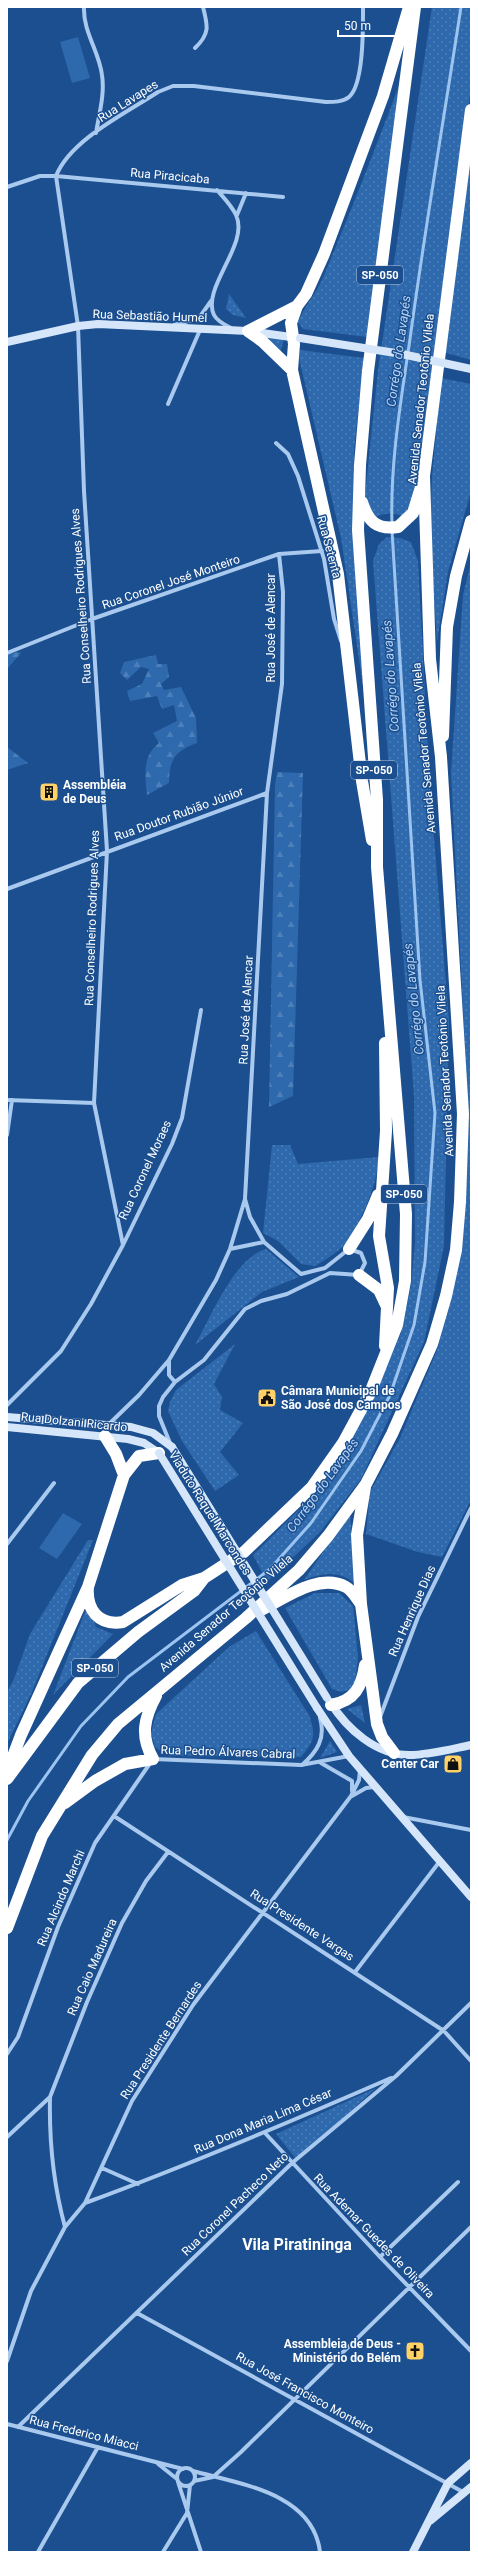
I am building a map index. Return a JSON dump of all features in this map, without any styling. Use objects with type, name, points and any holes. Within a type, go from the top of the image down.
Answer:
[{"type":"highway","points":[[377,867],[362,781],[350,662],[333,545],[292,370],[294,344],[296,338],[291,323],[297,306],[306,294],[324,254],[383,96],[408,7]]},
{"type":"highway","name":"SP-050","points":[[7,1779],[78,1683],[138,1632],[194,1591],[204,1578],[244,1552],[312,1487],[343,1443],[384,1362],[397,1326],[405,1281],[406,1214],[377,867],[377,800],[359,544],[359,494],[368,371],[416,7]]},
{"type":"highway","name":"Avenida Senador Teotônio Vilela","points":[[7,1928],[42,1836],[92,1755],[118,1724],[246,1618],[299,1570],[328,1536],[366,1484],[392,1434],[432,1344],[446,1296],[456,1250],[463,1157],[463,1114],[441,757],[430,659],[424,476],[471,110]]},
{"type":"highway","points":[[292,370],[262,341],[248,331],[297,306]]},
{"type":"highway","points":[[359,494],[368,519],[376,526],[393,527],[402,524],[413,513],[424,476]]},
{"type":"highway","points":[[441,757],[445,718],[447,627],[456,576],[471,521]]},
{"type":"highway","points":[[384,1362],[388,1288],[379,1236],[386,1131],[384,1051],[390,1024]]},
{"type":"highway","points":[[349,1249],[368,1219],[384,1177]]},
{"type":"highway","points":[[360,1275],[379,1290],[387,1307]]},
{"type":"highway","points":[[106,1430],[124,1475]]},
{"type":"highway","points":[[7,1772],[88,1587],[124,1475],[140,1456],[159,1453]]},
{"type":"highway","points":[[366,1484],[357,1535],[361,1604],[377,1724],[382,1737],[394,1753]]},
{"type":"highway","points":[[88,1587],[88,1600],[95,1615],[105,1622],[115,1623],[126,1619],[190,1582],[204,1578]]},
{"type":"highway","points":[[246,1618],[306,1587],[325,1582],[347,1588],[361,1604]]},
{"type":"highway","points":[[329,1701],[348,1700],[356,1693],[363,1681],[367,1650]]},
{"type":"highway","points":[[59,1808],[95,1781],[125,1764],[153,1759],[146,1746],[144,1731],[146,1713],[160,1690]]},
{"type":"main road","name":"Rua Sebastião Humel","points":[[7,342],[78,326],[98,324],[200,330],[248,331],[402,354],[471,368]]},
{"type":"main road","points":[[7,1417],[106,1430],[143,1429],[153,1433],[172,1447]]},
{"type":"main road","name":"Rua Dolzani Ricardo","points":[[7,1427],[106,1430],[140,1442],[159,1453]]},
{"type":"main road","name":"Viaduto Raquel Marcondes","points":[[172,1447],[329,1701],[348,1725],[367,1742],[394,1753],[410,1755],[471,1745]]},
{"type":"main road","name":"Viaduto Raquel Marcondes","points":[[159,1453],[317,1708],[349,1756],[471,1897]]},
{"type":"main road","points":[[413,2552],[448,2483],[471,2463]]},
{"type":"main road","points":[[426,2524],[463,2492],[471,2488]]},
{"type":"street","points":[[84,7],[84,22],[102,74],[103,90],[96,133]]},
{"type":"street","points":[[195,48],[206,36],[207,25],[203,7]]},
{"type":"street","name":"Rua Lavapes","points":[[56,176],[68,156],[96,133],[158,92],[181,85],[326,102],[342,101],[348,98],[356,86],[363,7]]},
{"type":"street","name":"Rua Piracicaba","points":[[7,187],[40,176],[56,176],[283,197]]},
{"type":"street","name":"Rua Conselheiro Rodrigues Alves","points":[[56,176],[78,326],[84,491],[107,851],[94,1103],[124,1245]]},
{"type":"street","points":[[217,190],[237,216]]},
{"type":"street","points":[[164,327],[199,318],[211,300],[234,244],[238,226],[237,216],[246,193]]},
{"type":"street","points":[[211,300],[215,317],[235,331]]},
{"type":"street","points":[[168,404],[200,330]]},
{"type":"street","name":"Rua Setenta","points":[[276,443],[283,448],[294,462],[322,551],[336,626],[350,662]]},
{"type":"street","name":"Rua Coronel José Monteiro","points":[[7,653],[92,619],[279,554],[322,551]]},
{"type":"street","name":"Rua José de Alencar","points":[[106,1430],[169,1360],[216,1280],[230,1249],[245,1199],[267,793],[283,676],[283,592],[279,554]]},
{"type":"street","name":"Rua Doutor Rubião Júnior","points":[[7,889],[267,793]]},
{"type":"street","name":"Rua Coronel Moraes","points":[[124,1245],[172,1144],[182,1118],[201,1010]]},
{"type":"street","points":[[7,1135],[9,1100],[94,1103]]},
{"type":"street","points":[[172,1447],[159,1411],[163,1397],[175,1382],[204,1360],[245,1308],[261,1301],[287,1294],[330,1272],[360,1275],[364,1266],[363,1256],[361,1253],[349,1249],[325,1268],[301,1274],[264,1242],[250,1217],[245,1199]]},
{"type":"street","points":[[230,1249],[264,1242]]},
{"type":"street","points":[[7,1405],[61,1351],[91,1304],[124,1245]]},
{"type":"street","points":[[169,1360],[170,1375],[175,1382]]},
{"type":"street","points":[[7,1544],[54,1483]]},
{"type":"street","name":"Rua Henrique Dias","points":[[377,1724],[418,1617],[471,1508]]},
{"type":"street","points":[[301,1765],[314,1754],[320,1744],[323,1728],[317,1708]]},
{"type":"street","name":"Rua Pedro Álvares Cabral","points":[[153,1759],[301,1765],[321,1763],[349,1756]]},
{"type":"street","name":"Rua Alcindo Marchi","points":[[7,2054],[18,2037],[58,1927],[95,1843],[153,1759]]},
{"type":"street","points":[[321,1763],[352,1781],[351,1796]]},
{"type":"street","points":[[351,1796],[359,1780],[360,1768]]},
{"type":"street","points":[[351,1796],[366,1788],[377,1787]]},
{"type":"street","name":"Rua Presidente Bernardes","points":[[7,2361],[31,2291],[65,2226],[85,2203],[132,2101],[193,2005],[351,1796]]},
{"type":"street","name":"Rua Presidente Vargas","points":[[114,1816],[168,1852],[263,1911],[444,2031],[471,2061]]},
{"type":"street","points":[[403,1817],[471,1830]]},
{"type":"street","name":"Rua Caio Madureira","points":[[65,2226],[54,2185],[50,2141],[50,2097],[87,2002],[122,1923],[146,1881],[168,1852]]},
{"type":"street","points":[[355,1972],[440,1861]]},
{"type":"street","name":"Rua Coronel Pacheco Neto","points":[[18,2426],[292,2163],[396,2076],[444,2031],[471,2003]]},
{"type":"street","name":"Rua Dona Maria Lima César","points":[[85,2203],[138,2184],[266,2133],[396,2076]]},
{"type":"street","name":"Rua Caio Madureira","points":[[7,2137],[50,2097]]},
{"type":"street","name":"Rua Ademar Guedes de Oliveira","points":[[266,2133],[380,2257],[471,2350]]},
{"type":"street","points":[[102,2168],[138,2184]]},
{"type":"street","points":[[380,2257],[458,2182]]},
{"type":"street","points":[[163,2552],[187,2513],[190,2485],[194,2481],[214,2477],[471,2227]]},
{"type":"street","name":"Rua José Francisco Monteiro","points":[[137,2313],[463,2492]]},
{"type":"street","name":"Rua Frederico Miacci","points":[[7,2424],[183,2469]]},
{"type":"street","points":[[40,2551],[98,2447]]},
{"type":"street","name":"Rua Frederico Miacci","points":[[155,2462],[178,2481]]},
{"type":"street","points":[[201,2552],[187,2513],[178,2481],[178,2474],[183,2469],[276,2496],[296,2507],[314,2527],[320,2552]]},
{"type":"street","points":[[193,2472],[194,2481]]},
{"type":"street","points":[[178,2481],[185,2486],[190,2485]]},
{"type":"green space","points":[[432,7],[471,7],[471,87],[414,522],[400,515],[388,514],[376,517],[362,524],[378,370]]},
{"type":"green space","points":[[78,37],[90,78],[72,83],[60,42]]},
{"type":"green space","points":[[407,64],[367,337],[303,329],[298,322],[322,280],[366,173]]},
{"type":"green space","points":[[471,154],[471,360],[443,352]]},
{"type":"green space","points":[[229,294],[246,318],[233,315],[226,309]]},
{"type":"green space","points":[[265,337],[284,339],[280,353]]},
{"type":"green space","points":[[300,350],[364,358],[354,450],[353,543],[366,707],[341,538],[299,358]]},
{"type":"green space","points":[[441,378],[471,384],[471,491],[448,572],[437,642],[430,538],[432,477]]},
{"type":"green space","points":[[387,537],[400,538],[411,542],[418,561],[430,789],[449,1021],[444,1246],[424,1342],[361,1479],[320,1532],[267,1582],[253,1555],[323,1486],[375,1394],[401,1333],[411,1286],[415,1243],[414,1096],[373,561],[379,544]]},
{"type":"green space","points":[[471,562],[471,1500],[442,1557],[418,1552],[366,1534],[370,1492],[400,1438],[438,1348],[458,1249],[466,1150],[464,1028],[451,773],[463,595]]},
{"type":"green space","points":[[18,652],[21,653],[7,669],[7,654]]},
{"type":"green space","points":[[156,655],[158,664],[167,664],[169,677],[161,684],[164,690],[181,687],[196,718],[197,743],[183,749],[175,757],[170,768],[169,783],[147,795],[145,773],[147,760],[154,748],[159,743],[153,733],[177,721],[174,705],[162,709],[157,696],[130,701],[127,691],[142,684],[149,669],[141,667],[127,680],[120,673],[124,662]]},
{"type":"green space","points":[[7,747],[28,763],[7,770]]},
{"type":"green space","points":[[277,772],[303,773],[293,1096],[269,1107],[275,785]]},
{"type":"green space","points":[[272,1145],[290,1145],[298,1164],[379,1157],[376,1178],[368,1202],[351,1236],[342,1247],[315,1266],[301,1264],[278,1241],[263,1233]]},
{"type":"green space","points":[[266,1249],[299,1277],[262,1292],[195,1345],[224,1290],[234,1276],[254,1255]]},
{"type":"green space","points":[[235,1344],[214,1384],[222,1397],[220,1410],[243,1423],[220,1452],[239,1475],[215,1491],[182,1441],[168,1411],[170,1402],[176,1390]]},
{"type":"green space","points":[[63,1513],[82,1524],[57,1559],[39,1548]]},
{"type":"green space","points":[[350,1513],[356,1584],[343,1576],[331,1574],[324,1574],[304,1580]]},
{"type":"green space","points":[[88,1540],[93,1540],[32,1692],[7,1744],[7,1692],[14,1679],[30,1634]]},
{"type":"green space","points":[[315,1593],[339,1593],[353,1606],[358,1657],[355,1687],[342,1692],[332,1689],[285,1608]]},
{"type":"green space","points":[[88,1604],[96,1627],[113,1634],[53,1695]]},
{"type":"green space","points":[[256,1631],[309,1715],[313,1728],[313,1737],[312,1742],[301,1757],[168,1756],[155,1747],[151,1733],[156,1714],[229,1647]]},
{"type":"green space","points":[[361,1705],[365,1723],[347,1709]]},
{"type":"green space","points":[[330,1741],[337,1752],[320,1758]]},
{"type":"green space","points":[[376,2088],[297,2160],[276,2134]]},
{"type":"waterway","name":"Corrégo do Lavapés","points":[[392,525],[394,455],[400,408],[461,7]]},
{"type":"waterway","name":"Corrégo do Lavapés","points":[[7,1840],[28,1801],[81,1726],[128,1677],[270,1569],[311,1523],[361,1451],[390,1395],[414,1325],[425,1262],[435,1113],[420,980],[392,531]]},
{"type":"place","name":"Assembléia de Deus","points":[[49,792]]},
{"type":"place","name":"Câmara Municipal de São José dos Campos","points":[[267,1398]]},
{"type":"place","name":"Center Car","points":[[453,1764]]},
{"type":"place","name":"Assembleia de Deus - Ministério do Belém","points":[[415,2351]]},
{"type":"district","name":"Vila Piratininga","points":[[297,2244]]}]
